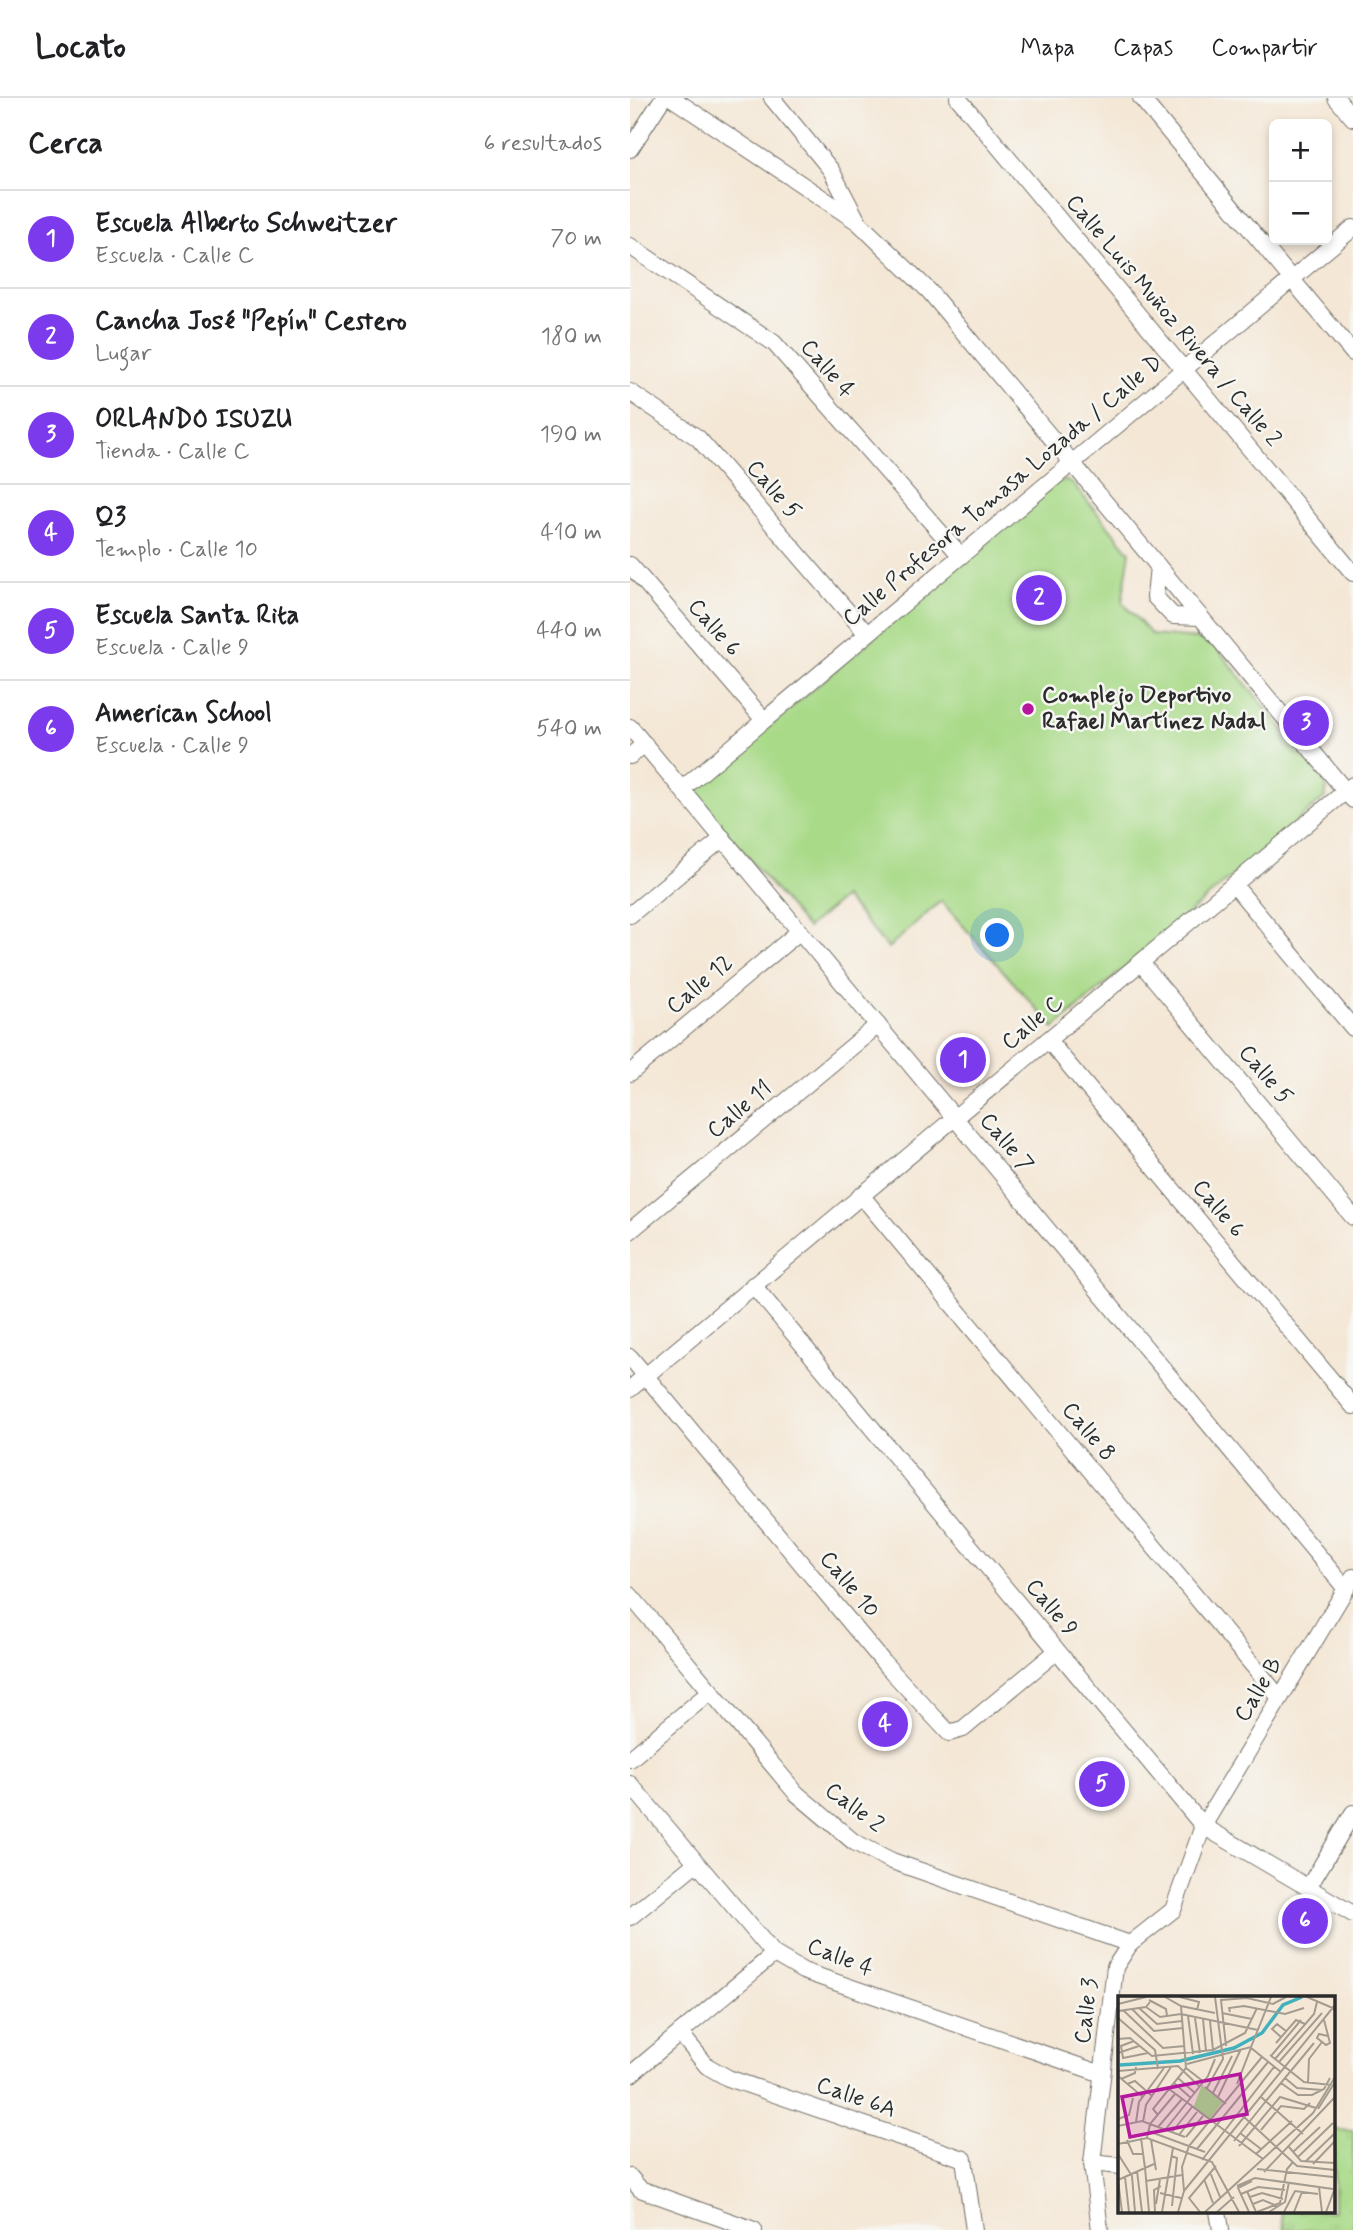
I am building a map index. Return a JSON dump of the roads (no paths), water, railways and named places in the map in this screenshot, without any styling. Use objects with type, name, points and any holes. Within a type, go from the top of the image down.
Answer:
[{"type":"street","points":[[630,149],[663,98]]},
{"type":"street","points":[[672,98],[858,222],[929,291],[1158,566],[1155,597],[1173,616],[1201,617],[1351,792]]},
{"type":"street","points":[[772,98],[831,170],[858,222]]},
{"type":"street","name":"Calle Luis Muñoz Rivera / Calle 2","points":[[958,98],[1353,572]]},
{"type":"street","points":[[1141,98],[1353,353]]},
{"type":"street","points":[[1336,98],[1353,118]]},
{"type":"street","name":"Calle Profesora Tomasa Lozada / Calle D","points":[[682,789],[1353,228]]},
{"type":"street","name":"Calle 4","points":[[630,246],[774,343],[961,556]]},
{"type":"street","name":"Calle 5","points":[[630,392],[698,438],[867,634]]},
{"type":"street","name":"Calle 6","points":[[630,565],[764,720]]},
{"type":"street","name":"Calle 7","points":[[630,727],[955,1117],[1350,1583]]},
{"type":"street","points":[[630,756],[645,744]]},
{"type":"street","name":"Calle C","points":[[630,1389],[1234,885],[1351,792]]},
{"type":"street","points":[[630,915],[723,838]]},
{"type":"street","points":[[1234,885],[1353,1028]]},
{"type":"street","name":"Calle 12","points":[[630,1073],[800,931]]},
{"type":"street","name":"Calle 5","points":[[1141,963],[1353,1217]]},
{"type":"street","name":"Calle 11","points":[[630,1231],[878,1025]]},
{"type":"street","name":"Calle 6","points":[[1048,1040],[1353,1406]]},
{"type":"street","name":"Calle 8","points":[[861,1195],[1280,1698]]},
{"type":"street","name":"Calle 9","points":[[753,1285],[1203,1826],[1353,1914]]},
{"type":"street","name":"Calle 10","points":[[630,1357],[884,1663],[949,1733],[963,1729],[1057,1651]]},
{"type":"street","name":"Calle B","points":[[1203,1826],[1350,1583]]},
{"type":"street","name":"Calle 2","points":[[630,1595],[796,1793],[854,1842],[892,1861],[1130,1944]]},
{"type":"street","points":[[630,1759],[711,1691]]},
{"type":"street","name":"Calle 4","points":[[630,1784],[774,1954],[803,1971],[1102,2074]]},
{"type":"street","points":[[1308,1888],[1353,1813]]},
{"type":"street","name":"Calle 3","points":[[1100,2230],[1092,2163],[1115,1967],[1130,1944],[1173,1910],[1203,1826]]},
{"type":"street","points":[[630,1917],[695,1863]]},
{"type":"street","points":[[630,2075],[774,1954]]},
{"type":"street","name":"Calle 6A","points":[[680,2033],[707,2066],[728,2078],[964,2159],[974,2230]]},
{"type":"street","points":[[1092,2163],[1118,2166]]},
{"type":"street","points":[[630,2177],[640,2189],[754,2230]]},
{"type":"street","points":[[1218,2212],[1221,2230]]},
{"type":"place","name":"Cancha José \"Pepín\" Cestero","points":[[1039,598]]},
{"type":"place","name":"Complejo Deportivo Rafael Martínez Nadal","points":[[1028,709]]},
{"type":"place","name":"ORLANDO ISUZU","points":[[1306,723]]},
{"type":"place","name":"Escuela Alberto Schweitzer","points":[[963,1060]]},
{"type":"place","name":"Q3","points":[[885,1724]]},
{"type":"place","name":"Escuela Santa Rita","points":[[1102,1784]]},
{"type":"place","name":"American School","points":[[1305,1921]]}]
